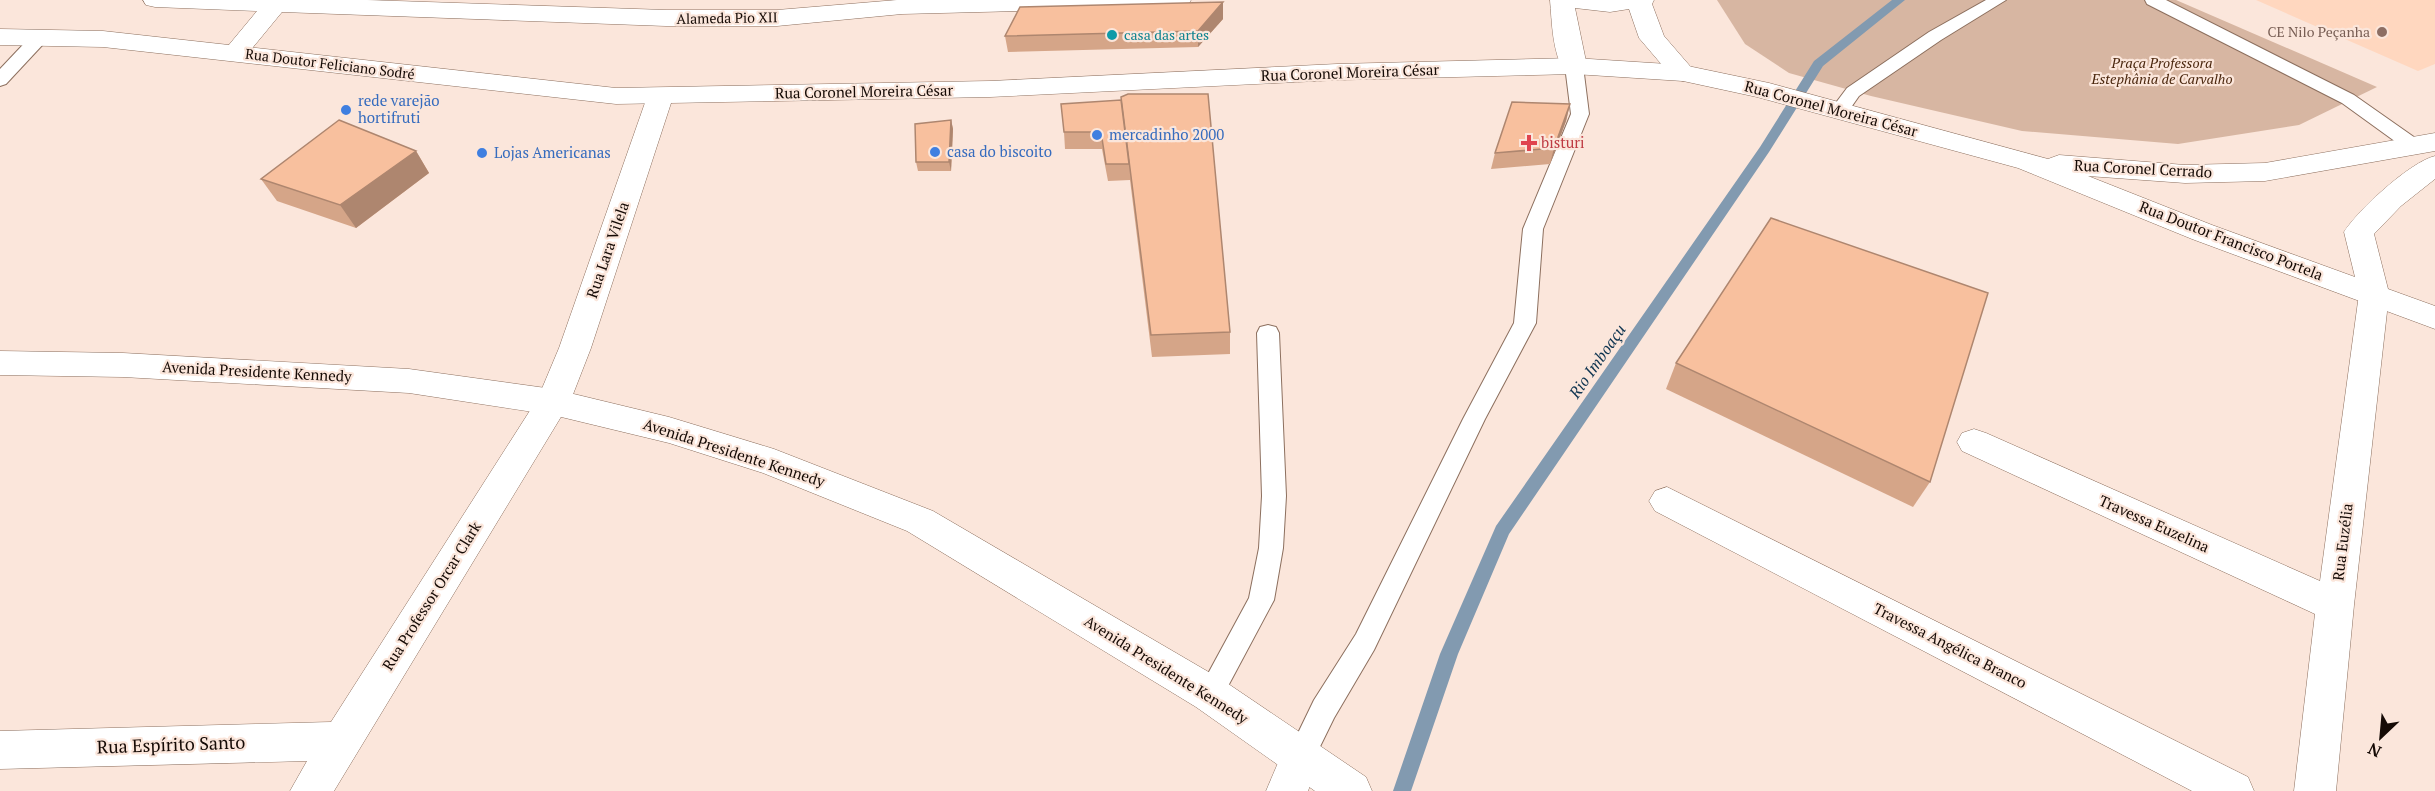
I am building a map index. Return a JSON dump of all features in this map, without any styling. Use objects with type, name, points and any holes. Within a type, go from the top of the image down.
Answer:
[{"type":"main road","name":"Alameda Pio XII","points":[[155,0],[275,5],[431,5],[666,18],[777,18],[902,7],[1179,0]]},
{"type":"main road","points":[[1562,0],[1574,66]]},
{"type":"main road","points":[[1572,0],[1610,5],[1640,1],[1652,38],[1683,73]]},
{"type":"main road","points":[[236,52],[275,5]]},
{"type":"main road","name":"Rua Doutor Feliciano Sodré","points":[[0,37],[103,39],[616,96],[660,97]]},
{"type":"main road","name":"Rua Coronel Moreira César","points":[[660,97],[990,89],[1337,72],[1574,66],[1683,73],[1760,89],[2028,162]]},
{"type":"main road","name":"Rua Lara Vilela","points":[[553,402],[575,348],[660,97]]},
{"type":"main road","points":[[2374,294],[2359,232],[2391,199],[2428,151]]},
{"type":"main road","name":"Rua Coronel Cerrado","points":[[2028,162],[2185,174],[2265,172],[2428,151]]},
{"type":"main road","name":"Rua Doutor Francisco Portela","points":[[2028,162],[2202,232],[2435,318]]},
{"type":"main road","name":"Rua Euzélia","points":[[2316,791],[2335,605],[2374,294]]},
{"type":"main road","name":"Avenida Presidente Kennedy","points":[[0,363],[123,365],[409,381],[553,402],[669,429],[753,456],[861,496],[920,521],[1210,694],[1317,779]]},
{"type":"main road","name":"Rua Professor Orcar Clark","points":[[310,791],[553,402]]},
{"type":"main road","name":"Travessa Euzelina","points":[[1974,442],[2335,605]]},
{"type":"main road","name":"Travessa Angélica Branco","points":[[1667,501],[2233,791]]},
{"type":"main road","name":"Rua Espírito Santo","points":[[0,750],[342,741]]},
{"type":"lane","points":[[1837,111],[1853,92],[1935,36],[1998,0]]},
{"type":"lane","points":[[2153,0],[2348,99],[2428,151]]},
{"type":"lane","points":[[0,80],[41,36]]},
{"type":"lane","points":[[1317,779],[1324,709],[1365,642],[1474,419],[1525,323],[1533,230],[1580,114],[1574,66]]},
{"type":"lane","points":[[1210,694],[1261,600],[1271,548],[1274,496],[1268,333]]},
{"type":"shaded area","name":"CE Nilo Peçanha","points":[[2256,0],[2435,0],[2435,64],[2418,71]]},
{"type":"green space","name":"Praça Professora Estephânia de Carvalho","points":[[1717,0],[2176,0],[2377,87],[2299,125],[2178,144],[2022,131],[1871,96],[1789,73],[1745,44]]},
{"type":"building","points":[[1223,2],[1198,31],[1005,36],[1020,7]]},
{"type":"building","points":[[1128,94],[1208,94],[1230,332],[1151,335],[1121,97]]},
{"type":"building","points":[[1121,100],[1129,164],[1106,164],[1101,132],[1064,132],[1061,104]]},
{"type":"building","name":"bisturi","points":[[1512,102],[1570,104],[1554,148],[1495,153]]},
{"type":"building","points":[[339,120],[416,151],[340,205],[261,179]]},
{"type":"building","name":"casa do biscoito","points":[[951,120],[949,162],[916,162],[915,124]]},
{"type":"building","points":[[1771,218],[1988,293],[1930,482],[1676,363]]},
{"type":"waterway","name":"Rio Imboaçu","points":[[1402,791],[1449,654],[1502,531],[1765,149],[1818,64],[1899,0]]},
{"type":"place","name":"CE Nilo Peçanha","points":[[2382,32]]},
{"type":"place","name":"casa das artes","points":[[1112,35]]},
{"type":"place","name":"rede varejão hortifruti","points":[[346,110]]},
{"type":"place","name":"mercadinho 2000","points":[[1097,135]]},
{"type":"place","name":"bisturi","points":[[1529,143]]},
{"type":"place","name":"casa do biscoito","points":[[935,152]]},
{"type":"place","name":"Lojas Americanas","points":[[482,153]]}]
